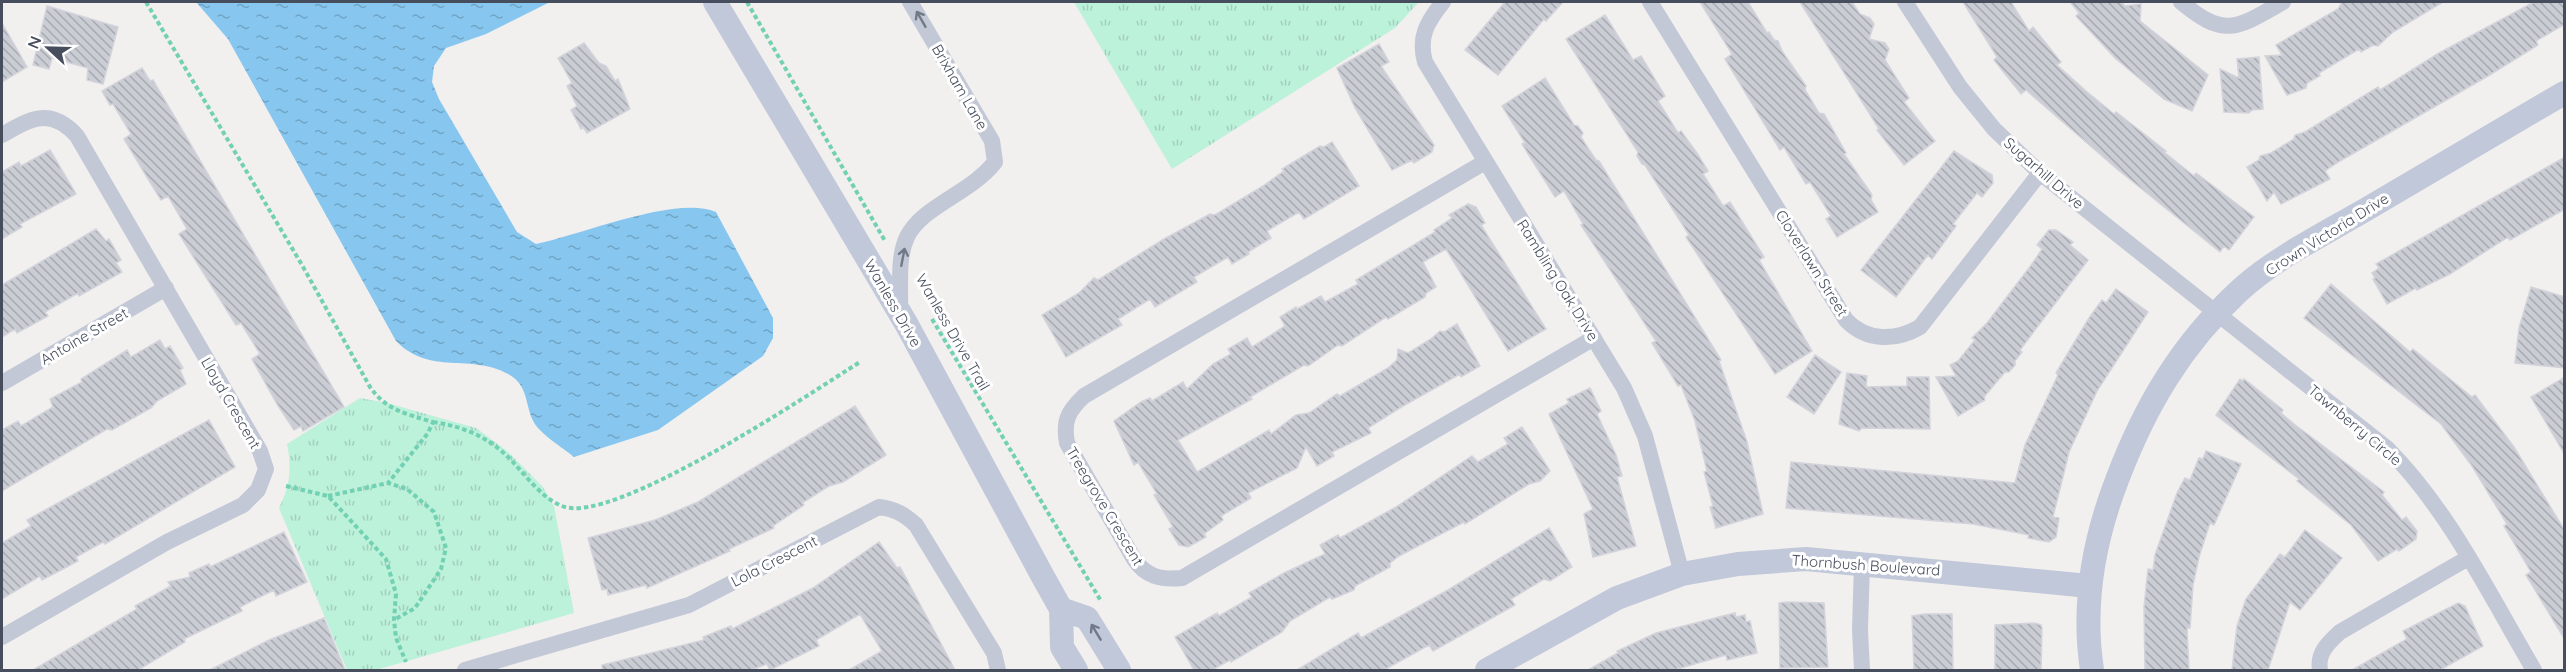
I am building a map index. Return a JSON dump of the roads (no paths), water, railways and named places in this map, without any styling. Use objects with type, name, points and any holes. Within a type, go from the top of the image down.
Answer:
[{"type":"street","name":"Wanless Drive","points":[[715,2],[900,315],[1061,609],[1062,647],[1076,670]]},
{"type":"street","name":"Brixham Lane","points":[[900,315],[901,266],[906,238],[917,222],[982,178],[995,162],[992,141],[910,2]]},
{"type":"street","name":"Rambling Oak Drive","points":[[1443,2],[1425,27],[1421,47],[1425,62],[1624,388],[1645,436],[1682,574]]},
{"type":"street","name":"Cloverlawn Street","points":[[1650,2],[1846,320],[1869,335],[1894,337],[1907,334],[1920,327],[2040,173]]},
{"type":"street","name":"Sugarhill Drive","points":[[1905,2],[1960,87],[1994,129],[2040,173],[2217,314]]},
{"type":"street","points":[[2181,2],[2202,19],[2216,25],[2233,26],[2249,21],[2283,2]]},
{"type":"street","name":"Crown Victoria Drive","points":[[2092,670],[2089,586],[2094,551],[2107,505],[2137,429],[2173,366],[2240,290],[2287,255],[2565,93]]},
{"type":"street","name":"Lloyd Crescent","points":[[2,135],[30,119],[49,118],[66,123],[77,136],[260,451],[266,469],[258,490],[243,505],[167,542],[2,637]]},
{"type":"street","name":"Treegrove Crescent","points":[[1485,162],[1084,396],[1070,409],[1064,425],[1068,443],[1134,559],[1141,569],[1151,575],[1164,580],[1182,578],[1594,338]]},
{"type":"street","name":"Antoine Street","points":[[2,383],[166,288]]},
{"type":"street","name":"Tawnberry Circle","points":[[2217,314],[2388,449],[2425,489],[2534,670]]},
{"type":"street","name":"Lola Crescent","points":[[465,670],[688,605],[879,507],[899,512],[916,525],[994,653],[998,670]]},
{"type":"street","points":[[2320,670],[2320,654],[2327,643],[2340,632],[2468,558]]},
{"type":"street","name":"Thornbush Boulevard","points":[[1487,670],[1602,605],[1682,574],[1772,560],[1862,563],[2089,586]]},
{"type":"street","points":[[1862,563],[1860,630],[1862,670]]},
{"type":"street","points":[[1061,609],[1087,618],[1119,670]]},
{"type":"water","points":[[196,2],[550,2],[486,34],[446,48],[434,66],[432,82],[439,99],[517,232],[536,244],[653,212],[698,208],[716,212],[773,318],[773,338],[763,356],[658,430],[574,457],[538,428],[530,414],[524,392],[516,379],[494,368],[423,358],[409,352],[396,341],[228,39]]}]
